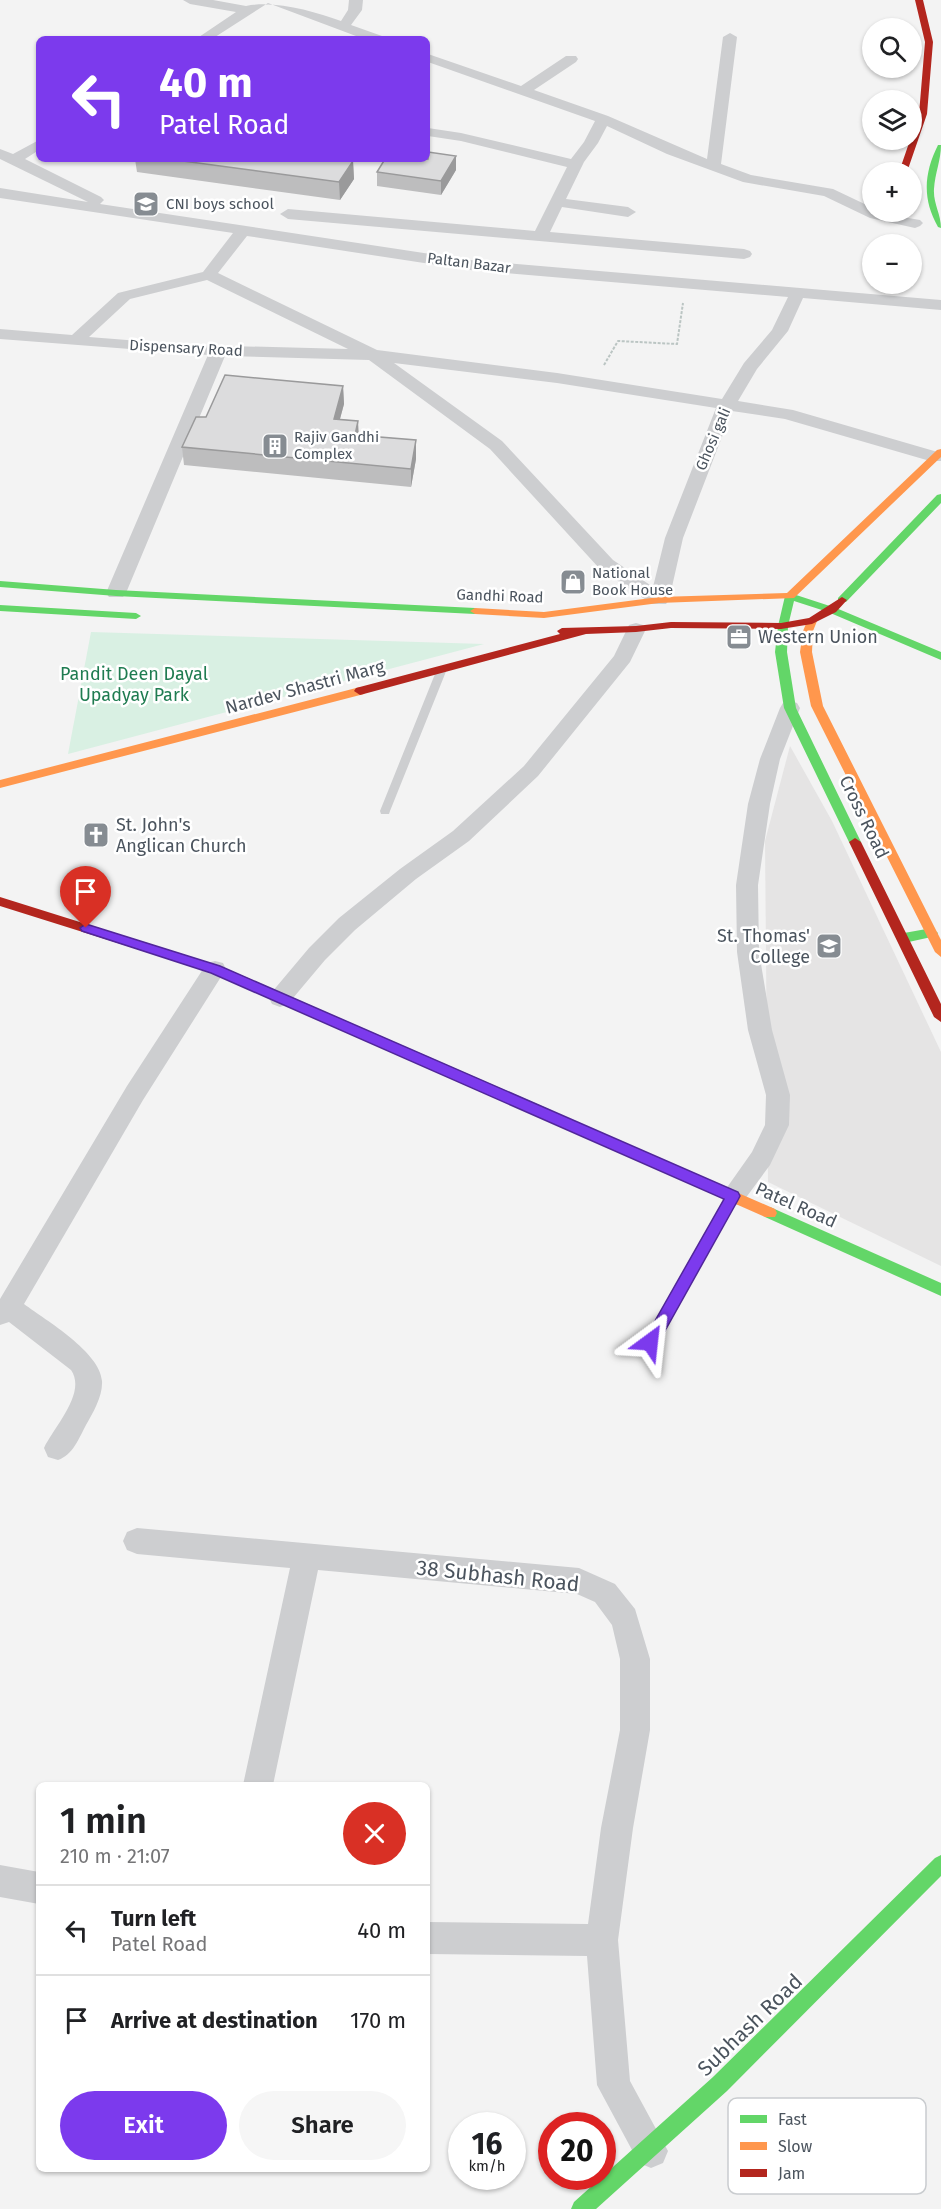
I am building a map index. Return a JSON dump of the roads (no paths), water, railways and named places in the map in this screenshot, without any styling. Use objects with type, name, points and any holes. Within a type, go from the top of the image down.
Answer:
[{"type":"main road","points":[[906,162],[923,114],[929,42],[919,0]]},
{"type":"main road","points":[[941,147],[927,194],[930,208],[941,225]]},
{"type":"main road","points":[[939,455],[790,596],[832,610],[941,656]]},
{"type":"main road","points":[[832,610],[941,497]]},
{"type":"main road","name":"Gandhi Road","points":[[0,584],[116,593],[544,615],[659,600],[790,596]]},
{"type":"main road","name":"Cross Road","points":[[790,596],[781,626],[780,664],[790,708],[941,1017]]},
{"type":"main road","points":[[0,608],[144,616]]},
{"type":"main road","name":"Gandhi Road","points":[[536,630],[583,632],[671,625],[781,626],[812,621],[832,610]]},
{"type":"main road","name":"Cross Road","points":[[812,621],[808,629],[807,665],[817,706],[941,952]]},
{"type":"main road","name":"Nardev Shastri Marg","points":[[0,784],[583,632]]},
{"type":"main road","name":"Patel Road","points":[[0,901],[215,969],[733,1196],[941,1290]]},
{"type":"main road","points":[[904,938],[932,933]]},
{"type":"main road","name":"Subhash Road","points":[[581,2209],[651,2151],[811,1996],[941,1864]]},
{"type":"street","points":[[190,0],[248,10]]},
{"type":"street","points":[[208,36],[264,0]]},
{"type":"street","points":[[272,0],[368,36]]},
{"type":"street","points":[[343,27],[355,10],[356,0]]},
{"type":"street","points":[[713,166],[730,37]]},
{"type":"street","points":[[522,91],[557,70],[571,58]]},
{"type":"street","points":[[430,59],[603,119],[672,152],[754,180],[828,192],[862,209]]},
{"type":"street","points":[[540,236],[577,162],[591,143],[603,119]]},
{"type":"street","points":[[430,132],[461,137],[572,164],[577,162]]},
{"type":"street","points":[[7,157],[36,145]]},
{"type":"street","points":[[7,157],[117,210]]},
{"type":"street","name":"Paltan Bazar","points":[[0,193],[470,265],[941,305]]},
{"type":"street","points":[[557,201],[628,212]]},
{"type":"street","points":[[288,214],[744,254]]},
{"type":"street","points":[[75,341],[124,296],[209,275],[243,231]]},
{"type":"street","points":[[209,275],[373,355],[496,445],[606,564],[659,600]]},
{"type":"street","name":"Ghosi gali","points":[[659,600],[674,538],[722,413],[750,367],[780,331],[798,292]]},
{"type":"street","name":"Dispensary Road","points":[[0,334],[219,351],[373,355]]},
{"type":"street","points":[[116,593],[219,351]]},
{"type":"street","points":[[373,355],[592,384],[787,414],[939,455]]},
{"type":"street","points":[[280,998],[317,954],[347,924],[408,874],[461,836],[531,771],[623,658],[636,629]]},
{"type":"street","points":[[733,1196],[761,1158],[777,1125],[778,1095],[760,1030],[748,952],[747,885],[759,804],[770,759],[790,708]]},
{"type":"street","points":[[58,1448],[86,1395],[89,1384],[87,1372],[80,1362],[5,1311],[135,1093],[215,969]]},
{"type":"street","name":"38 Subhash Road","points":[[137,1541],[579,1581],[605,1593],[625,1619],[635,1659],[635,1730],[617,1828],[603,1940],[614,2085],[651,2151]]},
{"type":"street","points":[[259,1782],[307,1556]]},
{"type":"street","points":[[0,1881],[36,1887]]},
{"type":"street","points":[[430,1938],[603,1940]]},
{"type":"lane","points":[[385,811],[442,669]]},
{"type":"lane","points":[[650,1342],[733,1196]]},
{"type":"place","name":"CNI boys school","points":[[146,204]]},
{"type":"place","name":"Rajiv Gandhi Complex","points":[[275,446]]},
{"type":"place","name":"National Book House","points":[[573,582]]},
{"type":"place","name":"Western Union","points":[[739,637]]},
{"type":"place","name":"St. John's Anglican Church","points":[[96,835]]},
{"type":"place","name":"St. Thomas' College","points":[[829,946]]},
{"type":"park label","name":"Pandit Deen Dayal Upadyay Park","points":[[134,684]]}]
